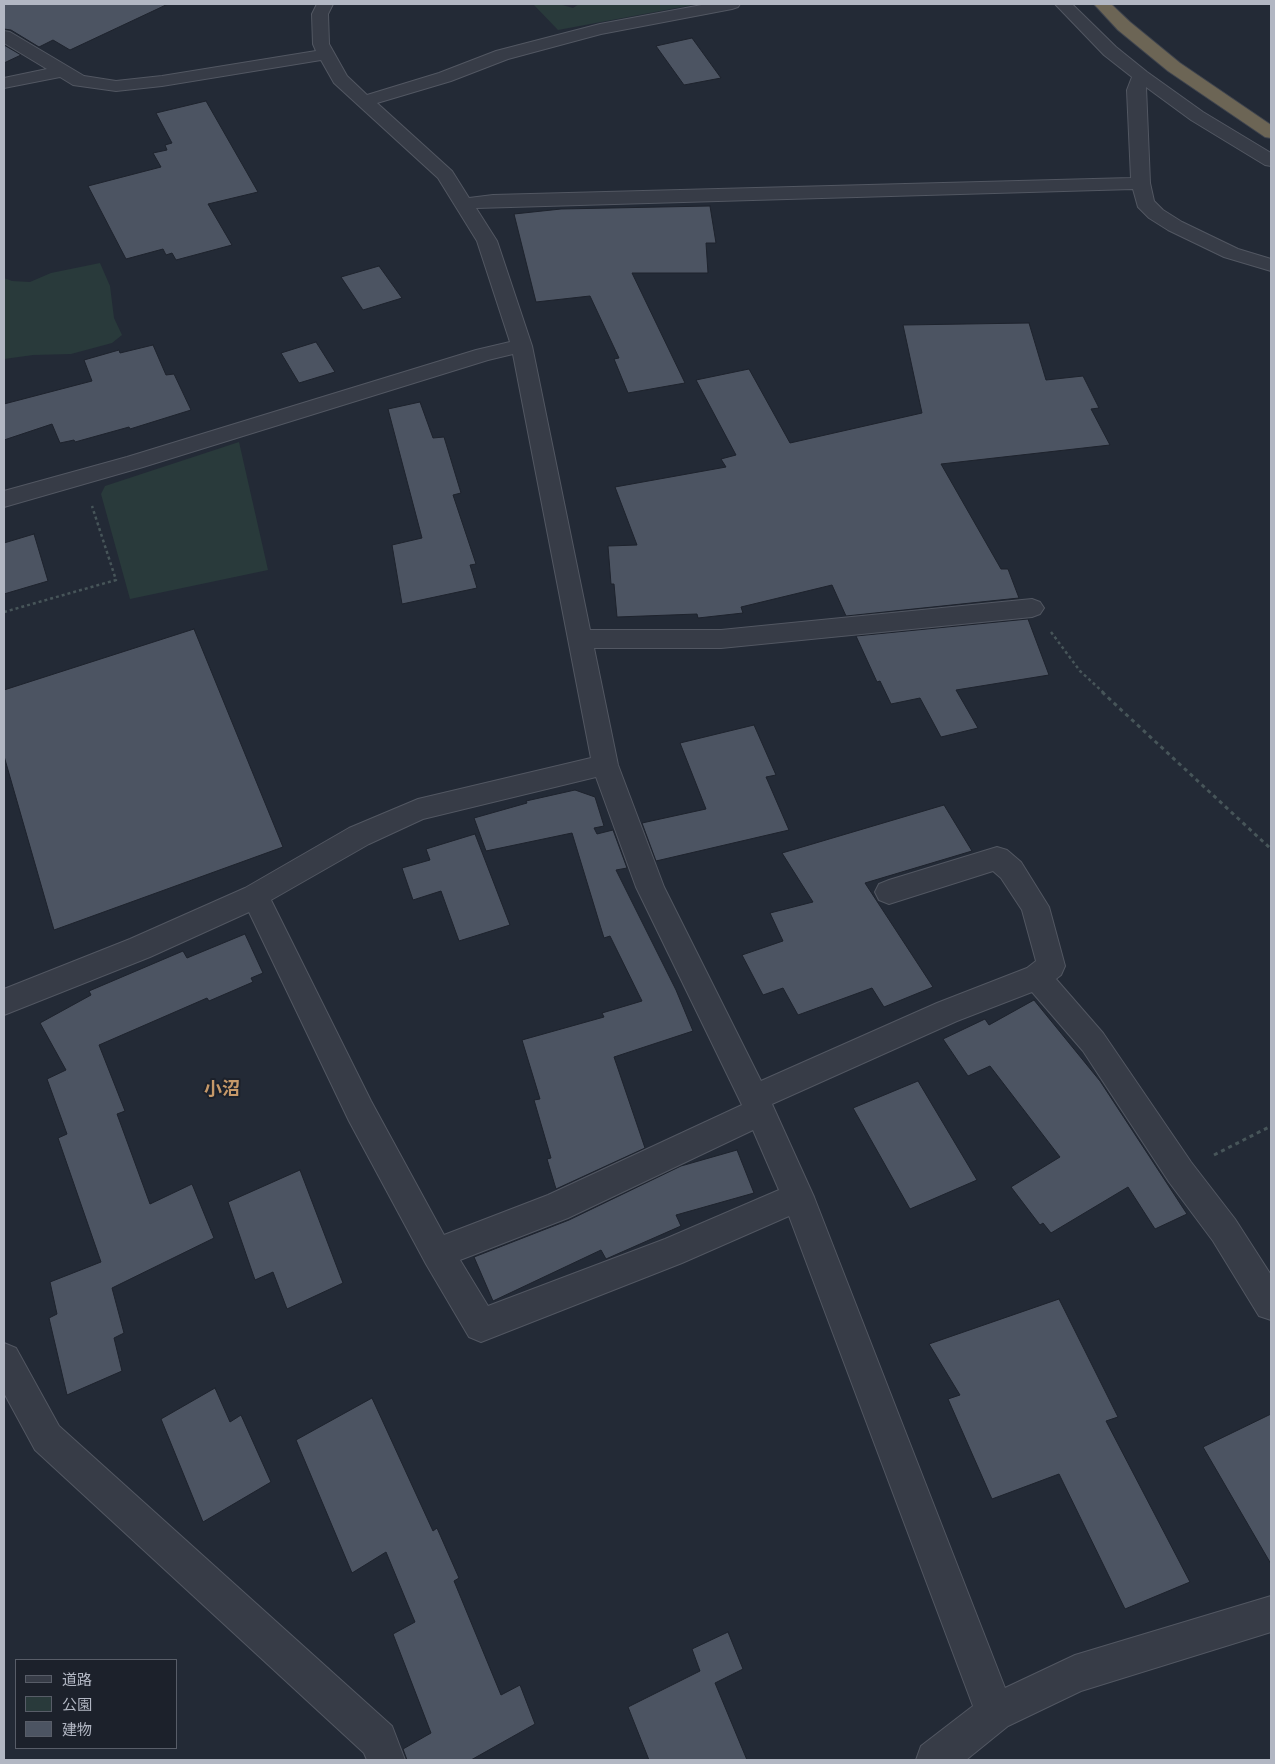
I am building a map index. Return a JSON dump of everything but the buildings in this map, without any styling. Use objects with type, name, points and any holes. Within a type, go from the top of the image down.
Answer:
[{"type":"highway","points":[[1102,4],[1124,26],[1174,67],[1271,133]]},
{"type":"highway","points":[[1183,53],[1256,104]]},
{"type":"street","points":[[325,4],[320,14],[321,44],[340,78],[445,175],[487,241],[522,346],[605,765],[650,887],[757,1105],[798,1197],[995,1713]]},
{"type":"street","points":[[365,101],[445,77],[502,55],[600,29],[732,4]]},
{"type":"street","points":[[1063,4],[1110,51],[1142,76],[1197,116],[1271,161]]},
{"type":"street","points":[[4,36],[79,80],[116,86],[162,82],[326,54]]},
{"type":"street","points":[[4,83],[65,71]]},
{"type":"street","points":[[1142,76],[1136,90],[1141,183],[1145,203],[1156,214],[1175,226],[1231,253],[1271,265]]},
{"type":"street","points":[[464,204],[503,200],[1141,183]]},
{"type":"street","points":[[4,499],[82,477],[473,357],[522,346]]},
{"type":"street","points":[[580,639],[721,639],[1032,608]]},
{"type":"street","points":[[4,1002],[140,948],[255,896],[359,836],[418,810],[605,765]]},
{"type":"street","points":[[437,1253],[557,1207],[757,1105],[946,1012],[1037,977],[1051,966],[1035,907],[1010,870],[997,858],[889,892]]},
{"type":"street","points":[[255,896],[360,1111],[437,1253],[481,1325],[671,1252],[798,1197]]},
{"type":"street","points":[[1037,977],[1093,1042],[1180,1172],[1224,1230],[1271,1304]]},
{"type":"street","points":[[4,1360],[47,1438],[378,1740],[386,1760]]},
{"type":"street","points":[[935,1760],[995,1713],[1075,1674],[1271,1614]]},
{"type":"path","points":[[4,612],[116,580],[82,477]]},
{"type":"path","points":[[1032,608],[1080,671],[1271,849]]},
{"type":"path","points":[[1180,1172],[1271,1126]]},
{"type":"green space","points":[[533,4],[559,4],[573,8],[579,4],[698,4],[558,30]]},
{"type":"green space","points":[[100,263],[110,286],[114,318],[122,335],[112,343],[71,354],[33,355],[4,359],[4,278],[12,281],[30,282],[51,273]]},
{"type":"green space","points":[[239,442],[268,570],[130,599],[101,494],[105,486]]},
{"type":"district","name":"小沼","points":[[222,1090]]}]
